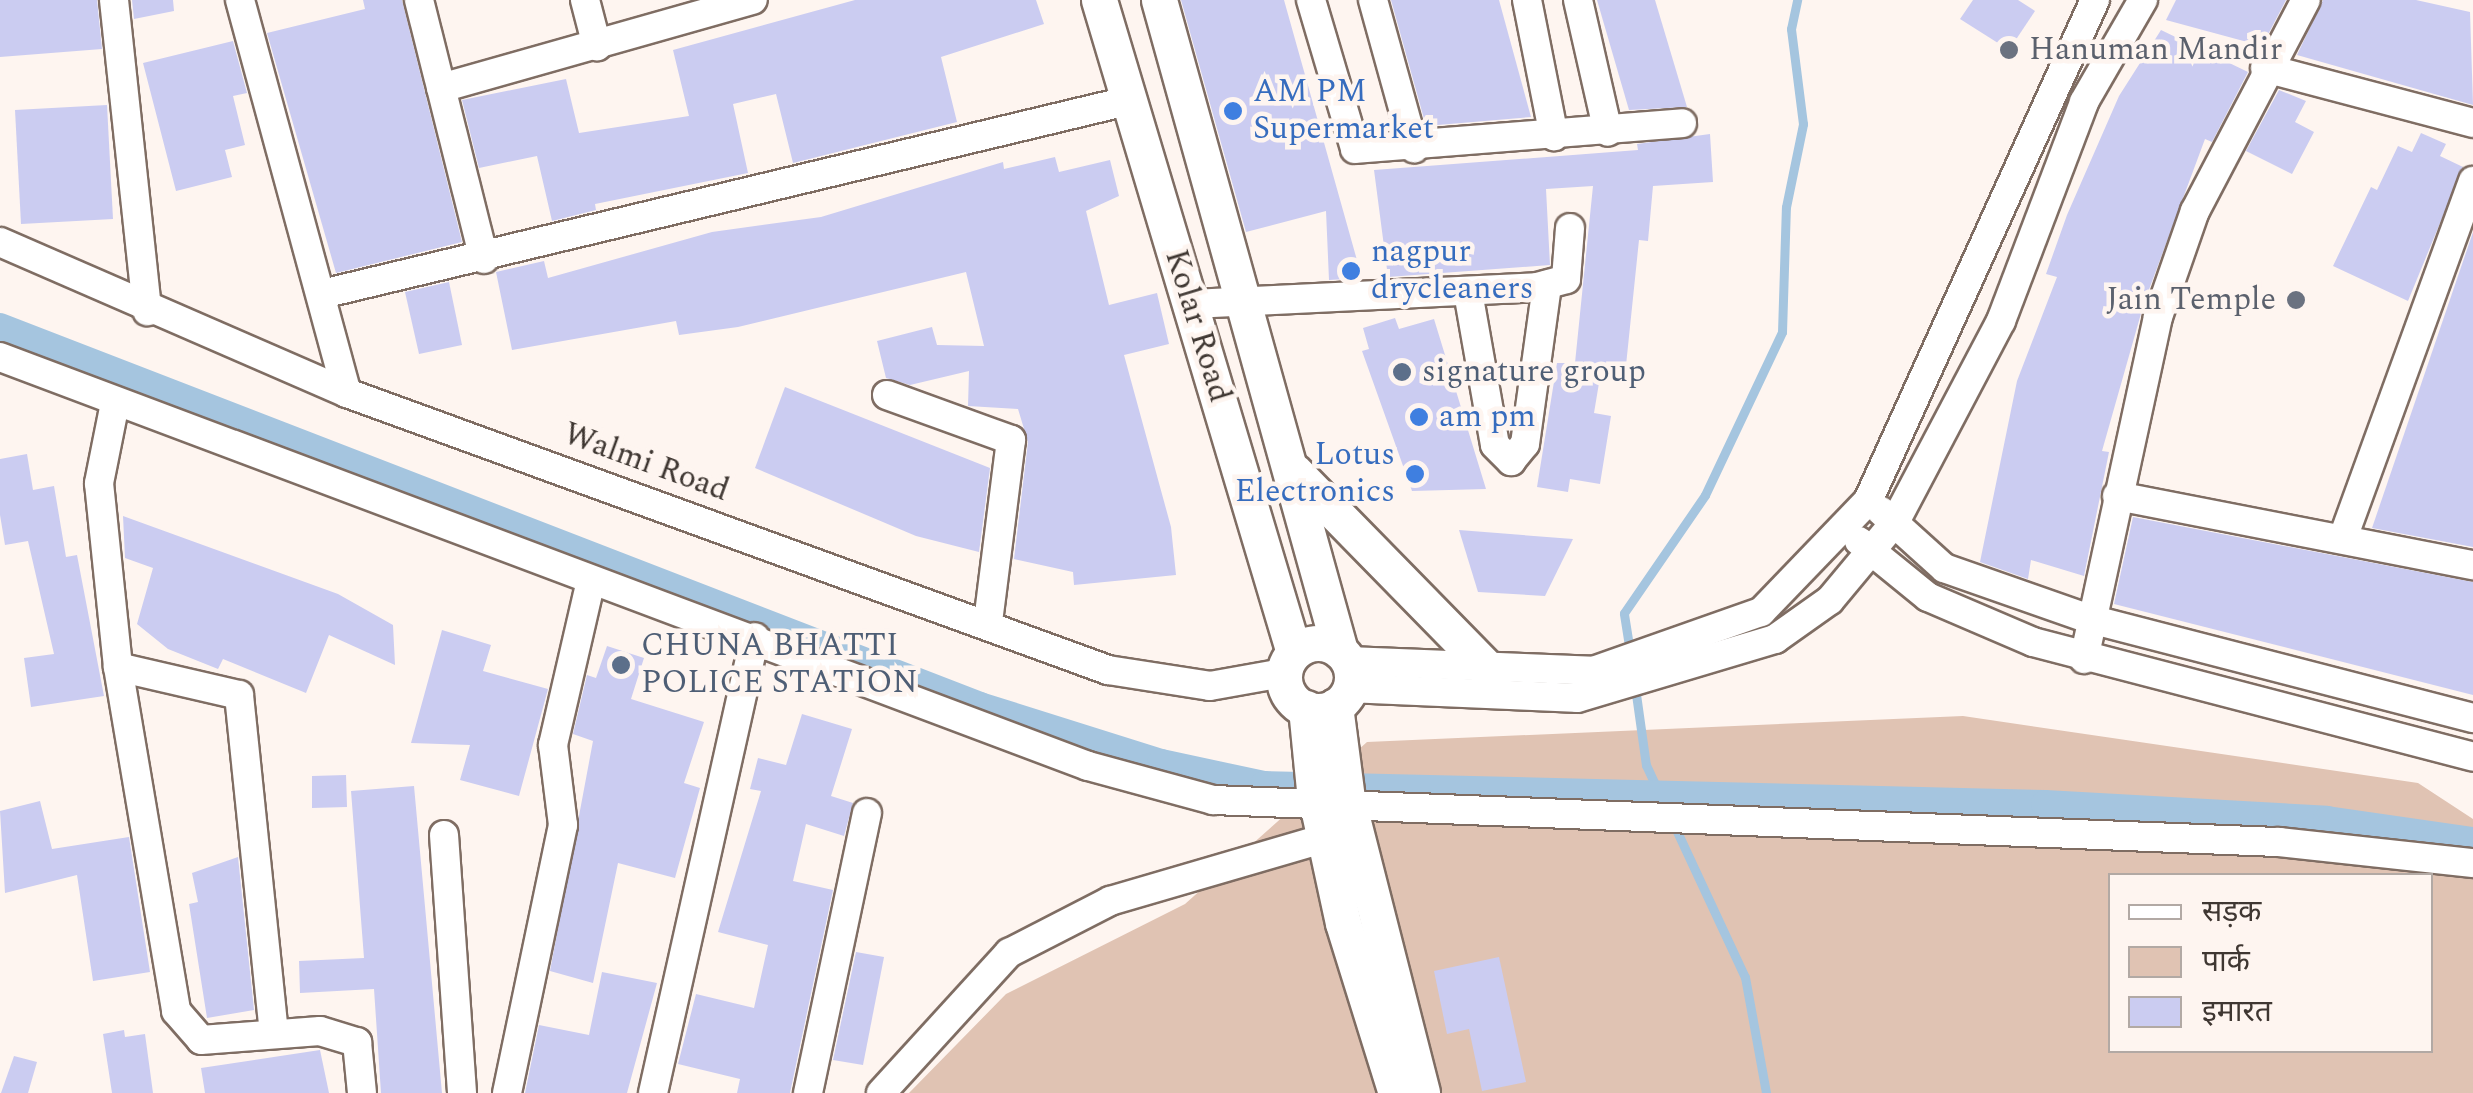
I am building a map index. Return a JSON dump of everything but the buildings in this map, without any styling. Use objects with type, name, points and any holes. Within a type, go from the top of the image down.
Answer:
[{"type":"main road","name":"Kolar Road","points":[[1099,0],[1280,610],[1292,700],[1332,698]]},
{"type":"main road","name":"Kolar Road","points":[[1159,0],[1293,471],[1332,698],[1331,807],[1396,1093]]},
{"type":"main road","points":[[1293,471],[1486,667]]},
{"type":"main road","points":[[1288,663],[1316,643],[1332,698]]},
{"type":"main road","name":"Kolar Road","points":[[1331,807],[1422,1093]]},
{"type":"street","points":[[114,0],[148,312]]},
{"type":"street","points":[[240,0],[347,393]]},
{"type":"street","points":[[419,0],[484,258]]},
{"type":"street","points":[[585,0],[597,46]]},
{"type":"street","points":[[442,88],[753,0]]},
{"type":"street","points":[[1310,0],[1350,144],[1414,148],[1682,124]]},
{"type":"street","points":[[1373,0],[1414,148]]},
{"type":"street","points":[[1527,0],[1554,136]]},
{"type":"street","points":[[1578,0],[1608,132]]},
{"type":"street","points":[[1332,698],[1577,698],[1676,661],[1761,612],[1846,532],[1868,501],[2095,0]]},
{"type":"street","points":[[1332,698],[1486,667],[1594,671],[1676,661],[1775,640],[1830,600],[1895,522],[2001,320],[2084,102],[2142,0]]},
{"type":"street","points":[[2084,659],[2158,316],[2195,211],[2266,68],[2306,0]]},
{"type":"street","points":[[2266,68],[2473,122]]},
{"type":"street","points":[[322,294],[484,258],[1126,100]]},
{"type":"street","points":[[2343,538],[2473,181]]},
{"type":"street","points":[[1192,304],[1468,292],[1546,284],[1566,279],[1570,228]]},
{"type":"street","name":"Walmi Road","points":[[0,242],[148,312],[347,393],[988,623],[1108,670],[1210,686],[1288,663]]},
{"type":"street","points":[[1468,292],[1495,445],[1511,460],[1524,444],[1546,284]]},
{"type":"street","points":[[0,356],[115,404],[591,582],[755,636],[1088,766],[1213,800],[2279,842],[2473,863]]},
{"type":"street","points":[[888,395],[1011,440],[988,623]]},
{"type":"street","points":[[115,404],[100,483],[118,667],[176,1012],[201,1040],[320,1031],[357,1042],[362,1093]]},
{"type":"street","points":[[2117,496],[2473,566]]},
{"type":"street","points":[[1868,501],[1944,568],[2090,620],[2473,718]]},
{"type":"street","points":[[1846,532],[1928,597],[2084,659],[2473,757]]},
{"type":"street","points":[[508,1093],[563,825],[553,745],[591,582]]},
{"type":"street","points":[[654,1093],[755,636]]},
{"type":"street","points":[[118,667],[238,695],[274,1032]]},
{"type":"street","points":[[881,1093],[1009,952],[1110,900],[1331,807]]},
{"type":"street","points":[[808,1093],[867,813]]},
{"type":"street","points":[[444,835],[462,1093]]},
{"type":"green space","points":[[1963,716],[2418,783],[2473,819],[2473,1093],[909,1093],[1006,994],[1185,904],[1367,742]]},
{"type":"waterway","points":[[1630,652],[1624,613],[1705,495],[1782,332],[1786,207],[1803,124],[1791,29],[1797,0]]},
{"type":"waterway","points":[[0,327],[980,706],[1161,763],[1264,785],[2045,804],[2327,820],[2473,841]]},
{"type":"waterway","points":[[1635,687],[1646,765],[1745,977],[1766,1093]]},
{"type":"place","name":"Hanuman Mandir","points":[[2009,50]]},
{"type":"place","name":"AM PM Supermarket","points":[[1233,111]]},
{"type":"place","name":"nagpur drycleaners","points":[[1351,271]]},
{"type":"place","name":"Jain Temple","points":[[2296,300]]},
{"type":"place","name":"signature group","points":[[1402,372]]},
{"type":"place","name":"am pm","points":[[1419,417]]},
{"type":"place","name":"Lotus Electronics","points":[[1415,474]]},
{"type":"place","name":"CHUNA BHATTI POLICE STATION","points":[[621,665]]}]
